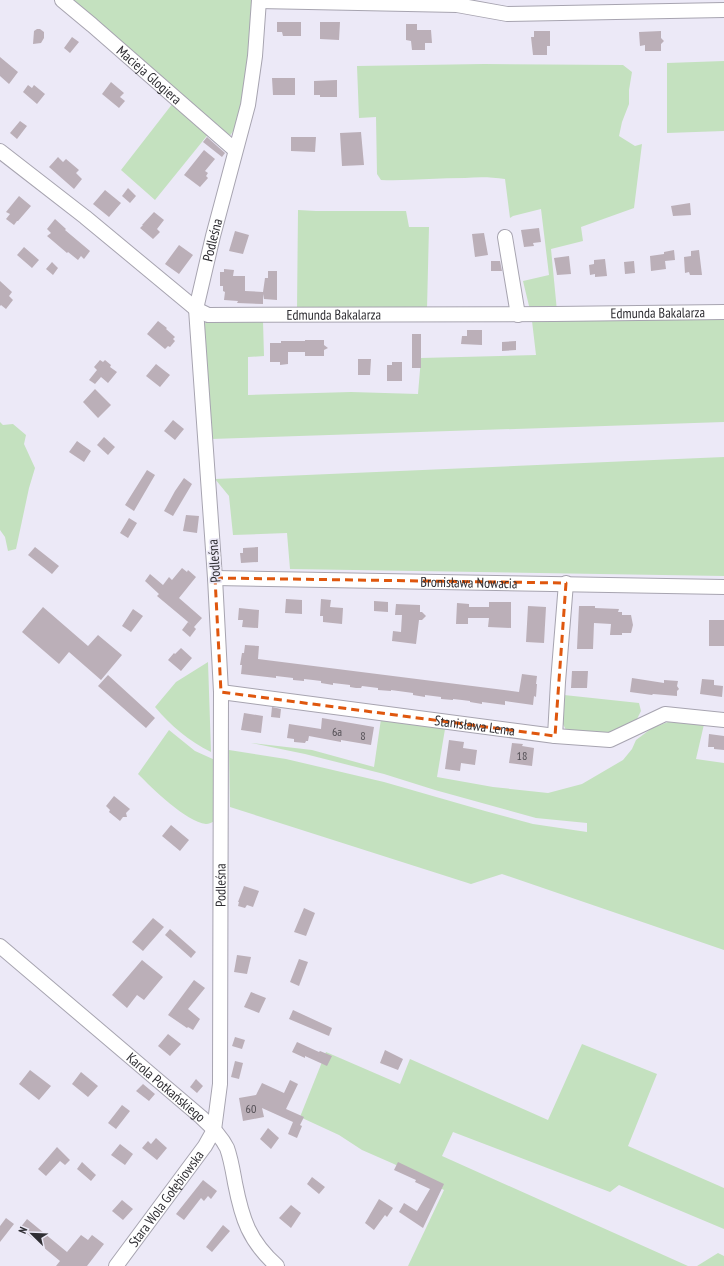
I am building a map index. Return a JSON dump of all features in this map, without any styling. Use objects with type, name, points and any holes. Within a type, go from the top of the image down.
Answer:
[{"type":"street","name":"Macieja Glogiera","points":[[62,0],[235,150]]},
{"type":"street","name":"Podleśna","points":[[214,1130],[220,1084],[221,692],[215,578],[196,309],[213,236],[248,105],[255,56],[259,1]]},
{"type":"street","points":[[259,1],[457,5],[506,14],[724,10]]},
{"type":"street","name":"Edmunda Bakalarza","points":[[0,151],[85,217],[196,309],[208,315],[282,316],[724,312]]},
{"type":"street","points":[[505,237],[518,314]]},
{"type":"street","name":"Bronisława Nowacia","points":[[215,578],[566,583],[724,587]]},
{"type":"street","points":[[555,736],[566,583]]},
{"type":"street","name":"Stanisława Lema","points":[[221,692],[555,736],[610,740],[665,714],[724,720]]},
{"type":"street","name":"Karola Potkańskiego","points":[[0,946],[201,1117],[214,1130],[227,1148],[240,1208],[248,1232],[263,1252],[277,1266]]},
{"type":"street","name":"Stara Wola Gołębiowska","points":[[116,1266],[205,1146],[214,1130]]},
{"type":"highlighted area","points":[[215,578],[566,583],[555,736],[221,692]]},
{"type":"green space","points":[[68,0],[253,0],[249,62],[236,127],[229,137]]},
{"type":"green space","points":[[724,61],[724,131],[667,133],[667,63]]},
{"type":"green space","points":[[484,64],[623,65],[632,72],[629,90],[629,104],[622,122],[619,136],[635,146],[642,144],[634,208],[581,227],[583,241],[551,249],[557,311],[530,310],[523,281],[549,275],[541,209],[510,218],[505,179],[480,177],[381,180],[377,174],[376,117],[359,118],[357,66]]},
{"type":"green space","points":[[173,103],[210,132],[155,200],[121,170]]},
{"type":"green space","points":[[298,210],[406,211],[409,227],[429,227],[427,309],[297,310]]},
{"type":"green space","points":[[724,318],[724,422],[211,439],[203,326],[207,321],[263,321],[264,356],[248,357],[248,395],[351,392],[418,394],[421,358],[536,355],[532,321]]},
{"type":"green space","points":[[0,422],[3,425],[13,424],[26,435],[24,444],[35,468],[29,488],[16,549],[8,551],[5,537],[0,530]]},
{"type":"green space","points":[[724,457],[724,576],[290,569],[287,533],[233,535],[229,496],[215,479]]},
{"type":"green space","points":[[208,662],[211,752],[195,743],[181,732],[155,707],[176,682]]},
{"type":"green space","points":[[564,695],[639,703],[641,711],[637,719],[607,736],[566,730],[563,724]]},
{"type":"green space","points":[[381,719],[445,729],[437,777],[493,787],[548,793],[582,784],[623,760],[632,749],[636,740],[652,728],[668,722],[684,723],[705,720],[696,759],[724,763],[724,950],[502,874],[471,884],[230,807],[229,750],[286,759],[384,782],[533,824],[587,832],[587,823],[536,818],[384,774],[305,754],[251,743],[312,750],[374,767]]},
{"type":"green space","points":[[169,730],[195,751],[215,760],[215,821],[206,824],[198,822],[179,811],[138,774]]},
{"type":"green space","points":[[582,1044],[657,1074],[628,1146],[724,1188],[724,1229],[619,1185],[610,1192],[453,1132],[442,1156],[688,1266],[408,1266],[444,1190],[394,1164],[362,1150],[339,1135],[300,1117],[326,1052],[400,1084],[410,1059],[548,1120]]},
{"type":"green space","points":[[718,1253],[724,1256],[724,1266],[697,1266]]},
{"type":"building","points":[[277,22],[301,22],[301,36],[283,36],[282,32],[277,32]]},
{"type":"building","points":[[320,22],[340,22],[339,40],[320,39]]},
{"type":"building","points":[[406,24],[417,24],[417,30],[431,30],[432,43],[425,43],[425,50],[412,50],[411,41],[406,40]]},
{"type":"building","points":[[37,29],[44,32],[44,38],[41,43],[33,44],[34,31]]},
{"type":"building","points":[[534,31],[550,31],[550,46],[547,46],[547,55],[533,55],[531,37],[534,37]]},
{"type":"building","points":[[661,31],[661,38],[664,41],[661,44],[661,51],[645,51],[645,45],[640,46],[639,32]]},
{"type":"building","points":[[72,37],[79,42],[70,53],[64,48]]},
{"type":"building","points":[[0,57],[18,72],[9,84],[0,76]]},
{"type":"building","points":[[272,78],[295,78],[295,95],[273,95]]},
{"type":"building","points":[[337,80],[337,97],[320,97],[320,95],[314,95],[314,81]]},
{"type":"building","points":[[111,82],[124,93],[120,97],[125,101],[119,108],[102,94]]},
{"type":"building","points":[[28,85],[32,88],[34,85],[45,94],[37,104],[23,92]]},
{"type":"building","points":[[20,121],[27,126],[17,139],[10,133]]},
{"type":"building","points":[[361,132],[364,165],[342,166],[340,133]]},
{"type":"building","points":[[207,137],[225,153],[222,157],[203,142]]},
{"type":"building","points":[[291,137],[316,137],[315,152],[291,151]]},
{"type":"building","points":[[204,150],[215,159],[205,171],[208,173],[206,176],[208,178],[200,187],[184,175]]},
{"type":"building","points":[[58,157],[63,162],[66,159],[79,170],[76,173],[82,179],[74,189],[49,167]]},
{"type":"building","points":[[128,188],[136,196],[130,203],[122,196]]},
{"type":"building","points":[[105,190],[121,203],[109,217],[93,204]]},
{"type":"building","points":[[19,196],[31,206],[14,225],[6,219],[10,214],[6,212]]},
{"type":"building","points":[[690,203],[691,215],[673,216],[671,206]]},
{"type":"building","points":[[154,212],[164,220],[157,229],[160,232],[153,239],[140,228]]},
{"type":"building","points":[[55,219],[66,229],[65,230],[90,251],[84,259],[81,256],[78,260],[47,236],[51,233],[47,229]]},
{"type":"building","points":[[539,228],[541,242],[533,243],[534,246],[524,247],[521,230]]},
{"type":"building","points":[[235,231],[249,235],[243,254],[229,251]]},
{"type":"building","points":[[484,233],[488,255],[475,257],[472,234]]},
{"type":"building","points":[[179,245],[193,255],[179,274],[165,264]]},
{"type":"building","points":[[24,247],[39,260],[32,268],[17,255]]},
{"type":"building","points":[[674,250],[675,260],[665,261],[666,269],[651,271],[650,256],[664,254],[664,252]]},
{"type":"building","points":[[699,250],[702,275],[690,275],[689,272],[685,273],[684,257],[691,256],[691,251]]},
{"type":"building","points":[[569,256],[571,274],[557,275],[554,258]]},
{"type":"building","points":[[605,259],[607,276],[595,277],[595,274],[590,275],[589,265],[594,264],[594,260]]},
{"type":"building","points":[[491,261],[500,261],[502,271],[491,271]]},
{"type":"building","points":[[634,261],[635,273],[625,274],[624,262]]},
{"type":"building","points":[[52,262],[58,268],[53,275],[46,269]]},
{"type":"building","points":[[224,269],[234,270],[233,276],[245,276],[245,291],[263,292],[265,278],[268,278],[268,271],[277,271],[277,300],[264,299],[263,294],[263,304],[237,303],[238,301],[224,300],[225,292],[223,291],[223,286],[220,286],[220,272],[224,272]]},
{"type":"building","points":[[0,281],[12,292],[9,296],[13,300],[6,309],[1,305],[0,306]]},
{"type":"building","points":[[158,321],[175,337],[173,339],[175,341],[170,347],[168,346],[165,349],[147,334]]},
{"type":"building","points":[[467,330],[482,330],[482,345],[461,344],[462,336],[467,336]]},
{"type":"building","points":[[412,334],[421,334],[421,368],[412,368]]},
{"type":"building","points":[[324,340],[324,345],[328,348],[324,350],[324,356],[305,356],[305,352],[288,352],[288,364],[280,365],[280,362],[270,362],[270,343]]},
{"type":"building","points":[[516,341],[516,350],[502,351],[502,342]]},
{"type":"building","points":[[358,359],[371,359],[370,375],[358,375]]},
{"type":"building","points":[[100,360],[103,362],[105,360],[111,365],[110,367],[117,372],[108,383],[101,377],[95,384],[89,380],[97,370],[94,367]]},
{"type":"building","points":[[392,362],[402,362],[402,381],[387,381],[387,365],[392,365]]},
{"type":"building","points":[[156,364],[170,375],[160,387],[146,376]]},
{"type":"building","points":[[95,389],[111,405],[98,418],[83,402]]},
{"type":"building","points":[[173,420],[184,429],[175,440],[164,431]]},
{"type":"building","points":[[104,437],[115,447],[108,455],[97,445]]},
{"type":"building","points":[[77,441],[91,451],[84,462],[69,452]]},
{"type":"building","points":[[147,470],[155,475],[134,511],[125,505]]},
{"type":"building","points":[[184,478],[192,484],[173,516],[164,511]]},
{"type":"building","points":[[186,515],[199,516],[197,533],[183,531]]},
{"type":"building","points":[[129,518],[137,523],[128,538],[120,533]]},
{"type":"building","points":[[35,547],[59,566],[52,574],[28,555]]},
{"type":"building","points":[[258,547],[258,562],[241,563],[240,553],[243,553],[243,548]]},
{"type":"building","points":[[182,568],[187,572],[188,570],[196,577],[179,598],[202,618],[194,627],[196,629],[190,637],[182,630],[188,622],[193,626],[157,596],[159,594],[145,581],[150,574],[163,585],[169,577],[172,580]]},
{"type":"building","points":[[286,599],[302,600],[302,614],[285,613]]},
{"type":"building","points":[[321,599],[331,600],[330,607],[343,608],[342,624],[323,622],[323,616],[320,616]]},
{"type":"building","points":[[374,601],[388,602],[388,612],[374,611]]},
{"type":"building","points":[[489,602],[511,602],[511,628],[488,627],[489,618],[468,618],[468,624],[456,624],[457,603],[469,604],[469,607],[489,607]]},
{"type":"building","points":[[396,604],[420,605],[420,612],[426,616],[422,620],[419,620],[416,644],[392,641],[393,631],[401,632],[402,615],[395,615]]},
{"type":"building","points":[[528,606],[546,607],[544,643],[526,642]]},
{"type":"building","points":[[579,606],[619,609],[618,612],[622,612],[622,615],[631,615],[633,625],[631,633],[610,635],[611,624],[594,623],[593,649],[577,649]]},
{"type":"building","points":[[43,607],[88,646],[98,635],[122,655],[101,680],[69,652],[59,664],[22,632]]},
{"type":"building","points":[[239,608],[259,610],[258,628],[242,627],[243,620],[238,620]]},
{"type":"building","points":[[133,609],[143,616],[131,632],[122,626]]},
{"type":"building","points":[[709,620],[724,620],[724,646],[709,646]]},
{"type":"building","points":[[245,645],[259,646],[258,659],[519,692],[522,674],[537,676],[536,697],[534,696],[533,705],[505,701],[505,705],[482,702],[482,704],[462,700],[441,699],[441,697],[425,695],[425,697],[413,695],[413,693],[391,690],[378,690],[378,688],[362,686],[361,688],[356,688],[350,687],[350,685],[333,683],[333,685],[313,680],[304,679],[304,681],[276,676],[276,678],[241,674],[242,665],[240,665]]},
{"type":"building","points":[[181,648],[192,658],[181,671],[168,660]]},
{"type":"building","points":[[572,671],[588,671],[587,688],[571,688]]},
{"type":"building","points":[[108,675],[155,718],[146,728],[98,686]]},
{"type":"building","points":[[632,678],[664,683],[664,680],[678,681],[677,686],[679,689],[677,691],[677,696],[630,692]]},
{"type":"building","points":[[702,679],[714,680],[714,685],[723,686],[722,697],[700,694]]},
{"type":"building","points":[[272,707],[281,709],[280,718],[271,717]]},
{"type":"building","points":[[244,713],[263,716],[261,733],[241,730]]},
{"type":"building","points":[[322,718],[374,727],[371,745],[341,740],[341,742],[309,736],[308,741],[305,743],[294,742],[294,739],[287,738],[289,724],[321,729]]},
{"type":"building","points":[[709,734],[724,736],[724,750],[708,747]]},
{"type":"building","points":[[449,740],[464,742],[463,748],[477,750],[475,765],[461,763],[460,771],[445,769]]},
{"type":"building","points":[[512,743],[523,744],[522,746],[534,748],[532,766],[509,763]]},
{"type":"building","points":[[114,796],[130,809],[126,813],[127,817],[123,817],[120,821],[109,812],[110,810],[106,806]]},
{"type":"building","points":[[171,825],[189,840],[180,851],[162,836]]},
{"type":"building","points":[[244,886],[259,891],[253,907],[247,905],[245,908],[238,906]]},
{"type":"building","points":[[304,908],[315,913],[306,936],[294,932]]},
{"type":"building","points":[[153,918],[164,927],[143,951],[132,942]]},
{"type":"building","points":[[170,929],[196,952],[191,958],[165,935]]},
{"type":"building","points":[[237,955],[251,957],[247,974],[234,972]]},
{"type":"building","points":[[299,959],[308,962],[299,986],[290,982]]},
{"type":"building","points":[[142,960],[163,977],[144,1000],[137,995],[127,1008],[112,995]]},
{"type":"building","points":[[194,980],[205,988],[188,1009],[200,1019],[193,1030],[188,1027],[187,1028],[168,1015]]},
{"type":"building","points":[[251,992],[266,998],[259,1013],[244,1007]]},
{"type":"building","points":[[293,1010],[332,1028],[329,1036],[289,1019]]},
{"type":"building","points":[[168,1034],[181,1044],[170,1056],[158,1046]]},
{"type":"building","points":[[235,1037],[245,1040],[242,1049],[232,1046]]},
{"type":"building","points":[[297,1042],[332,1056],[327,1066],[292,1052]]},
{"type":"building","points":[[385,1050],[403,1059],[398,1070],[380,1063]]},
{"type":"building","points":[[235,1061],[243,1063],[239,1079],[231,1077]]},
{"type":"building","points":[[30,1070],[51,1086],[39,1100],[19,1084]]},
{"type":"building","points":[[81,1072],[98,1086],[88,1097],[72,1084]]},
{"type":"building","points":[[196,1079],[203,1086],[197,1093],[190,1087]]},
{"type":"building","points":[[290,1080],[298,1084],[286,1109],[304,1117],[300,1125],[302,1126],[297,1138],[288,1134],[293,1122],[262,1108],[264,1117],[243,1121],[239,1098],[256,1095],[262,1083],[284,1093]]},
{"type":"building","points":[[143,1084],[155,1094],[149,1101],[136,1091]]},
{"type":"building","points":[[122,1105],[130,1111],[116,1129],[108,1123]]},
{"type":"building","points":[[268,1128],[279,1138],[271,1149],[260,1139]]},
{"type":"building","points":[[156,1138],[167,1148],[157,1160],[142,1148],[148,1141],[151,1144]]},
{"type":"building","points":[[120,1144],[133,1154],[125,1165],[111,1155]]},
{"type":"building","points":[[57,1147],[70,1160],[65,1165],[60,1161],[46,1176],[38,1169]]},
{"type":"building","points":[[82,1162],[96,1175],[91,1181],[77,1169]]},
{"type":"building","points":[[398,1162],[444,1184],[423,1228],[399,1212],[404,1203],[417,1211],[430,1189],[415,1182],[416,1180],[394,1170]]},
{"type":"building","points":[[312,1177],[325,1187],[319,1194],[307,1184]]},
{"type":"building","points":[[203,1180],[217,1191],[211,1199],[208,1196],[204,1201],[201,1198],[184,1220],[176,1214]]},
{"type":"building","points":[[379,1199],[393,1208],[387,1217],[385,1215],[374,1230],[365,1223]]},
{"type":"building","points":[[122,1200],[133,1209],[123,1220],[112,1211]]},
{"type":"building","points":[[291,1205],[301,1213],[291,1228],[279,1218]]},
{"type":"building","points":[[6,1218],[14,1224],[0,1242],[0,1226]]},
{"type":"building","points":[[27,1219],[67,1252],[81,1235],[88,1240],[92,1235],[104,1244],[87,1266],[56,1266],[60,1261],[20,1228]]},
{"type":"building","points":[[223,1225],[230,1231],[212,1252],[206,1247]]}]
